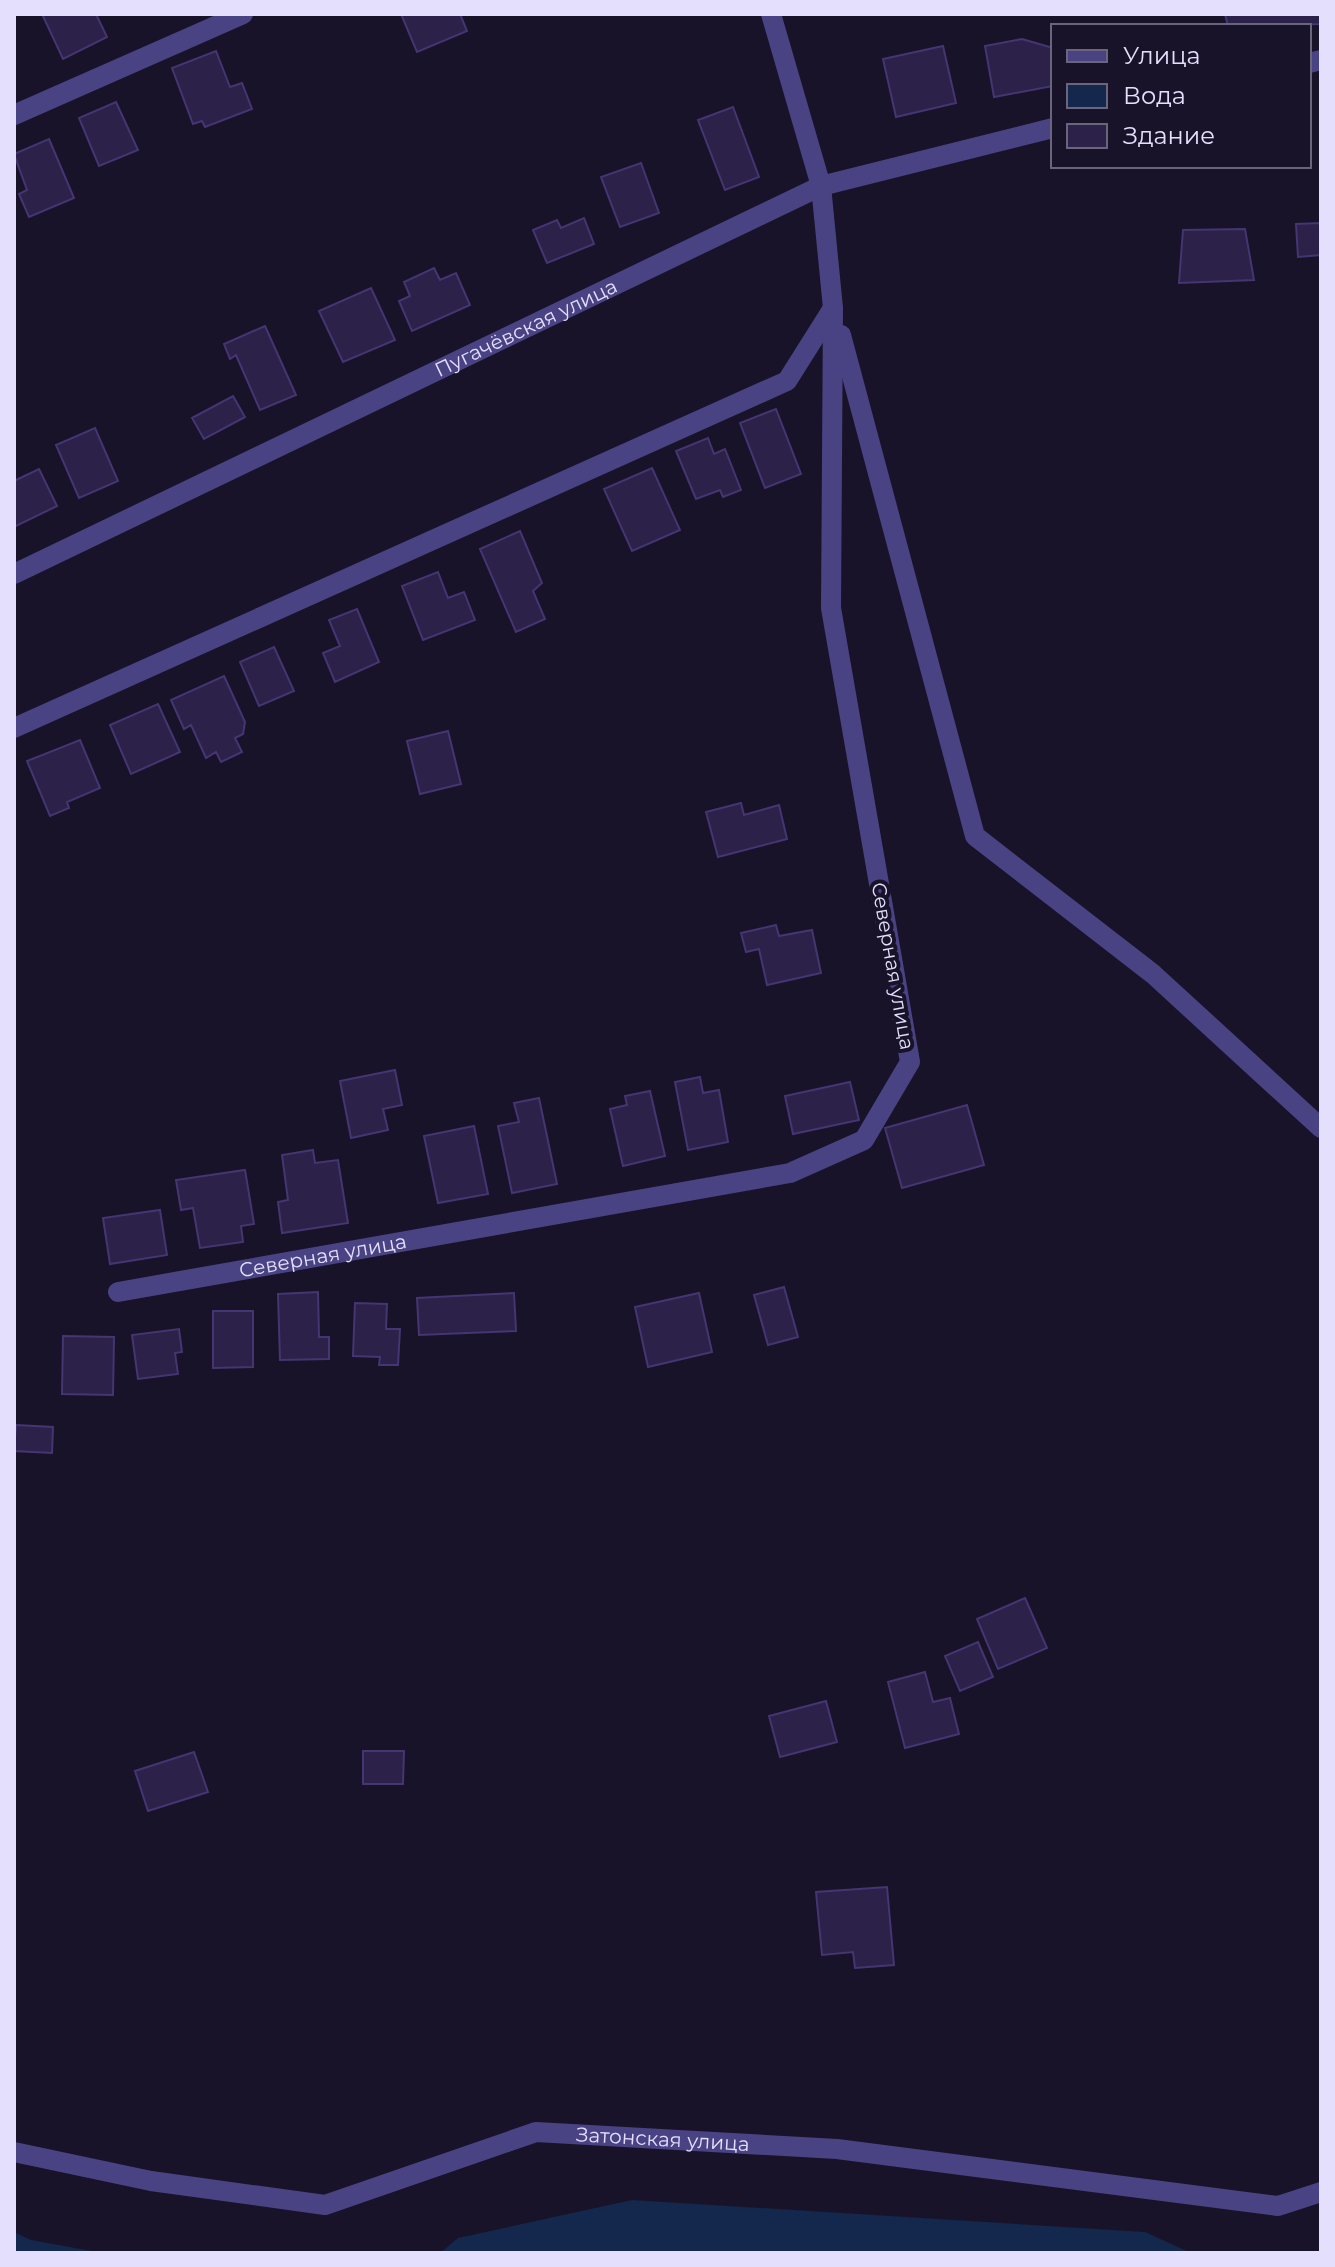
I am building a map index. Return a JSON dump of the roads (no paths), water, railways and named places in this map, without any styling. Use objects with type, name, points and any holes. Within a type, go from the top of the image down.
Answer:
[{"type":"street","points":[[14,115],[243,14]]},
{"type":"street","points":[[771,14],[821,186],[833,308],[975,836],[1153,974],[1321,1128]]},
{"type":"street","name":"Пугачёвская улица","points":[[14,574],[821,186],[1051,128]]},
{"type":"street","points":[[14,728],[787,381],[833,308]]},
{"type":"street","name":"Северная улица","points":[[118,1292],[790,1173],[864,1140],[910,1062],[831,608],[833,308]]},
{"type":"street","name":"Затонская улица","points":[[14,2152],[151,2181],[325,2205],[536,2132],[837,2149],[1278,2206],[1321,2192]]},
{"type":"water","points":[[632,2200],[1145,2232],[1191,2253],[440,2253],[458,2238]]},
{"type":"water","points":[[14,2232],[31,2240],[103,2253],[14,2253]]}]
